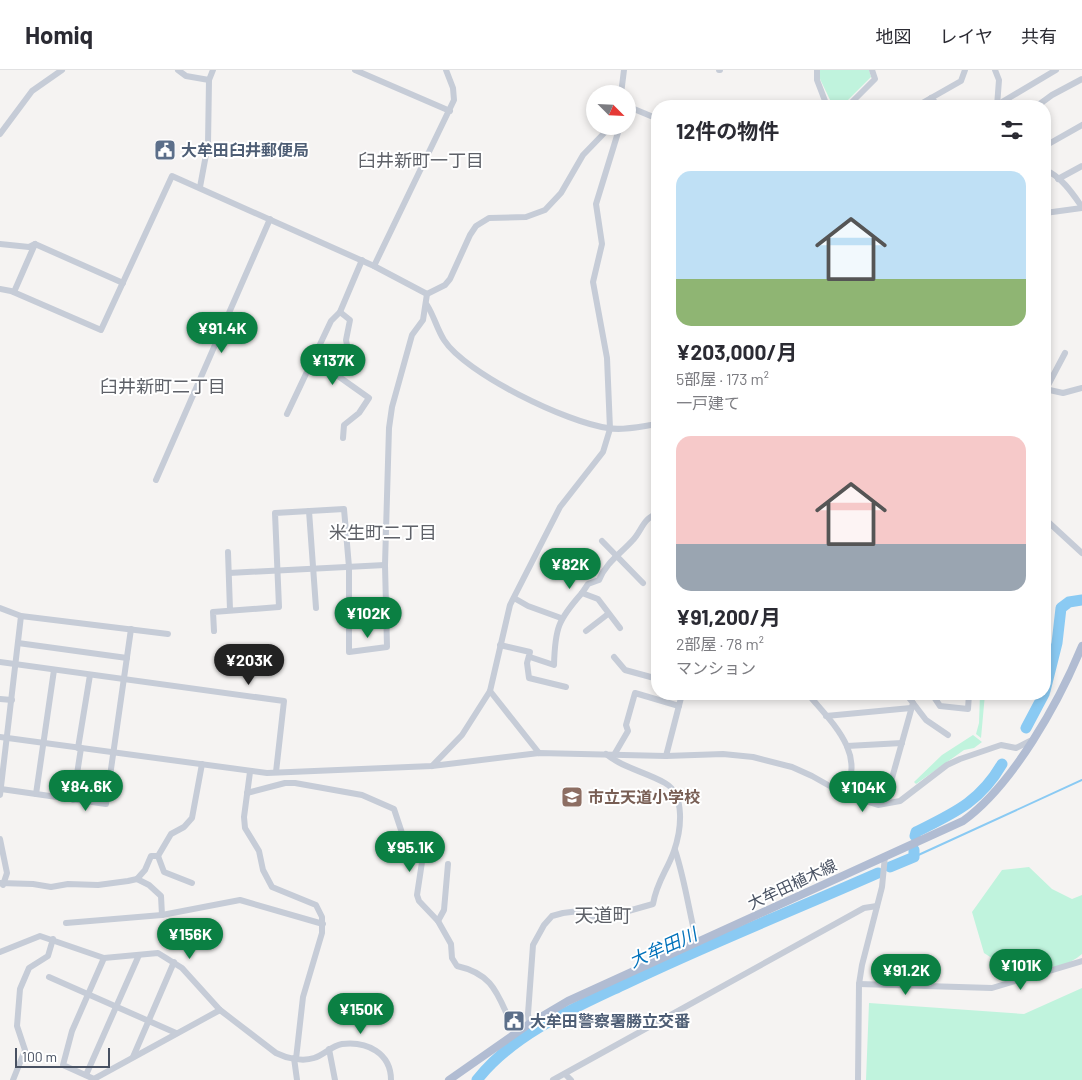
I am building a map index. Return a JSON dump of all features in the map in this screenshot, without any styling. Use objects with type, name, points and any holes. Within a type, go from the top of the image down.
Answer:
[{"type":"main road","name":"大牟田植木線","points":[[449,1080],[529,1024],[568,1001],[947,829],[980,809],[1009,775],[1070,675],[1082,646]]},
{"type":"street","points":[[0,134],[32,91],[62,70]]},
{"type":"street","points":[[178,70],[186,76],[209,80]]},
{"type":"street","points":[[200,188],[208,144],[209,80],[213,70]]},
{"type":"street","points":[[354,70],[450,111]]},
{"type":"street","points":[[374,266],[450,111],[454,100],[453,88],[446,70]]},
{"type":"street","points":[[817,70],[817,80],[825,100]]},
{"type":"street","points":[[854,100],[875,79],[872,70]]},
{"type":"street","points":[[928,100],[960,80],[965,70]]},
{"type":"street","points":[[995,70],[999,80],[997,100]]},
{"type":"street","points":[[1007,100],[1056,70]]},
{"type":"street","points":[[621,85],[622,72]]},
{"type":"street","points":[[1044,100],[1052,94],[1082,79]]},
{"type":"street","points":[[636,110],[651,117]]},
{"type":"street","points":[[1051,143],[1082,125]]},
{"type":"street","points":[[427,294],[445,285],[450,279],[470,235],[482,221],[489,218],[526,218],[545,210],[554,203],[583,155],[602,135]]},
{"type":"street","points":[[432,766],[462,734],[490,691],[506,618],[514,598],[560,507],[603,452],[610,429],[607,358],[593,282],[602,244],[596,204],[617,135]]},
{"type":"street","points":[[1058,179],[1082,166]]},
{"type":"street","points":[[1051,174],[1071,191],[1082,207],[1051,212]]},
{"type":"street","points":[[0,289],[14,292],[101,330],[172,176],[362,260],[427,294]]},
{"type":"street","points":[[156,480],[270,219]]},
{"type":"street","points":[[0,244],[29,247],[35,244]]},
{"type":"street","points":[[35,244],[123,283]]},
{"type":"street","points":[[14,292],[35,244]]},
{"type":"street","points":[[287,414],[331,321],[340,312],[362,260]]},
{"type":"street","points":[[214,631],[213,612],[279,607],[275,513],[344,509],[349,567],[349,652],[387,647],[385,565],[389,428],[392,407],[412,335],[422,320],[427,305],[427,294]]},
{"type":"street","points":[[427,305],[444,340],[477,370],[533,402],[588,424],[610,429],[651,425]]},
{"type":"street","points":[[340,312],[350,320],[346,340],[350,360],[338,376],[369,398],[359,413],[344,425],[343,438]]},
{"type":"street","points":[[1051,380],[1066,353]]},
{"type":"street","points":[[1051,390],[1063,393],[1082,388]]},
{"type":"street","points":[[309,511],[316,608]]},
{"type":"street","points":[[530,657],[554,665],[555,635],[561,618],[588,584],[599,580],[604,568],[634,539],[644,521],[651,517]]},
{"type":"street","points":[[1051,525],[1082,553]]},
{"type":"street","points":[[602,541],[643,583]]},
{"type":"street","points":[[228,552],[230,610]]},
{"type":"street","points":[[229,573],[385,565]]},
{"type":"street","points":[[582,593],[598,599],[620,628]]},
{"type":"street","points":[[514,598],[528,606],[561,618]]},
{"type":"street","points":[[0,608],[21,616],[168,634]]},
{"type":"street","points":[[586,631],[608,614]]},
{"type":"street","points":[[21,616],[12,700],[4,737],[0,792],[36,794],[106,804],[131,629]]},
{"type":"street","points":[[18,643],[127,658]]},
{"type":"street","points":[[500,645],[516,651],[530,652],[528,663],[529,678],[566,687]]},
{"type":"street","points":[[614,657],[625,670],[651,677]]},
{"type":"street","points":[[0,662],[284,700],[276,772]]},
{"type":"street","points":[[36,794],[54,670]]},
{"type":"street","points":[[74,800],[79,748],[90,675]]},
{"type":"street","points":[[490,691],[539,753]]},
{"type":"street","points":[[614,755],[628,731],[626,725],[634,693],[651,698]]},
{"type":"street","points":[[0,698],[12,700]]},
{"type":"street","points":[[658,700],[679,706]]},
{"type":"street","points":[[666,756],[680,700]]},
{"type":"street","points":[[813,700],[847,746],[853,769],[851,782],[844,794]]},
{"type":"street","points":[[909,700],[926,720],[948,735]]},
{"type":"street","points":[[936,700],[940,706],[968,709],[969,700]]},
{"type":"street","points":[[885,803],[912,705]]},
{"type":"street","points":[[826,716],[912,705]]},
{"type":"street","points":[[4,737],[250,772],[432,766],[539,753],[666,756],[724,754],[770,761],[812,776],[844,794],[871,804],[900,800],[947,765],[960,759],[1001,745],[1016,748],[1030,741]]},
{"type":"street","points":[[847,746],[902,743]]},
{"type":"street","points":[[529,1024],[528,1014],[533,945],[544,925],[552,916],[563,913],[579,911],[600,919],[653,904],[659,878],[674,850],[681,814],[677,799],[671,788],[606,754]]},
{"type":"street","points":[[158,856],[171,834],[184,827],[192,818],[202,764]]},
{"type":"street","points":[[250,772],[244,828],[259,851],[263,870],[272,887],[316,905],[322,917],[323,924],[303,997],[295,1058],[297,1080]]},
{"type":"street","points":[[247,793],[285,783],[294,783],[362,795],[394,809],[405,842],[417,851],[422,862],[418,895],[420,901],[438,921],[451,944],[452,958],[457,966],[473,970],[492,983],[516,1033]]},
{"type":"street","points":[[0,839],[7,873],[2,884],[33,884],[51,888],[68,884],[98,885],[137,879],[150,885],[162,896],[162,914]]},
{"type":"street","points":[[674,850],[683,874],[683,888],[697,942]]},
{"type":"street","points":[[137,879],[145,870],[151,856],[158,856]]},
{"type":"street","points":[[158,856],[164,872],[192,882]]},
{"type":"street","points":[[858,1080],[859,984],[877,906],[885,856]]},
{"type":"street","points":[[438,921],[444,910],[448,864]]},
{"type":"street","points":[[66,923],[162,914],[240,900],[323,924]]},
{"type":"street","points":[[553,1080],[864,908],[877,906]]},
{"type":"street","points":[[0,952],[40,936],[104,958],[158,953],[182,968],[220,1010],[276,1053],[286,1058],[313,1058],[341,1044],[370,1046],[378,1051],[386,1060],[391,1080]]},
{"type":"street","points":[[13,1080],[25,1050],[17,1026],[20,989],[29,968],[48,956],[53,939]]},
{"type":"street","points":[[86,1075],[139,955]]},
{"type":"street","points":[[104,958],[72,1031],[63,1065],[94,1079],[220,1010]]},
{"type":"street","points":[[859,984],[992,988],[1082,961]]},
{"type":"street","points":[[132,1057],[174,962]]},
{"type":"street","points":[[49,977],[176,1033]]},
{"type":"street","points":[[329,1049],[335,1080]]},
{"type":"street","points":[[565,1074],[571,1080]]},
{"type":"green space","points":[[820,70],[869,70],[871,77],[848,100],[830,100],[819,77]]},
{"type":"green space","points":[[980,700],[984,700],[981,738],[976,734],[979,723]]},
{"type":"green space","points":[[973,735],[982,742],[974,748],[964,750],[916,784],[914,782],[942,755]]},
{"type":"green space","points":[[1029,867],[1052,889],[1072,899],[1082,895],[1082,954],[1059,967],[1041,972],[1011,970],[984,953],[972,912],[1002,870]]},
{"type":"green space","points":[[1082,988],[1082,1080],[866,1080],[869,1003],[1024,1014]]},
{"type":"waterway","name":"大牟田川","points":[[1051,667],[1057,643],[1061,608],[1069,602],[1082,600]]},
{"type":"waterway","name":"大牟田川","points":[[1026,728],[1041,700]]},
{"type":"waterway","name":"大牟田川","points":[[915,836],[916,832],[954,812],[975,797],[985,788],[1002,764]]},
{"type":"waterway","points":[[914,857],[1082,780]]},
{"type":"waterway","name":"大牟田川","points":[[890,867],[914,857],[914,850]]},
{"type":"waterway","name":"大牟田川","points":[[477,1080],[508,1049],[565,1013],[688,955],[878,873]]},
{"type":"place","name":"大牟田臼井郵便局","points":[[165,150]]},
{"type":"place","name":"市立天道小学校","points":[[572,797]]},
{"type":"place","name":"大牟田警察署勝立交番","points":[[514,1021]]},
{"type":"district","name":"臼井新町一丁目","points":[[421,161]]},
{"type":"district","name":"臼井新町二丁目","points":[[163,387]]},
{"type":"district","name":"米生町二丁目","points":[[383,533]]},
{"type":"district","name":"天道町","points":[[603,915]]}]
